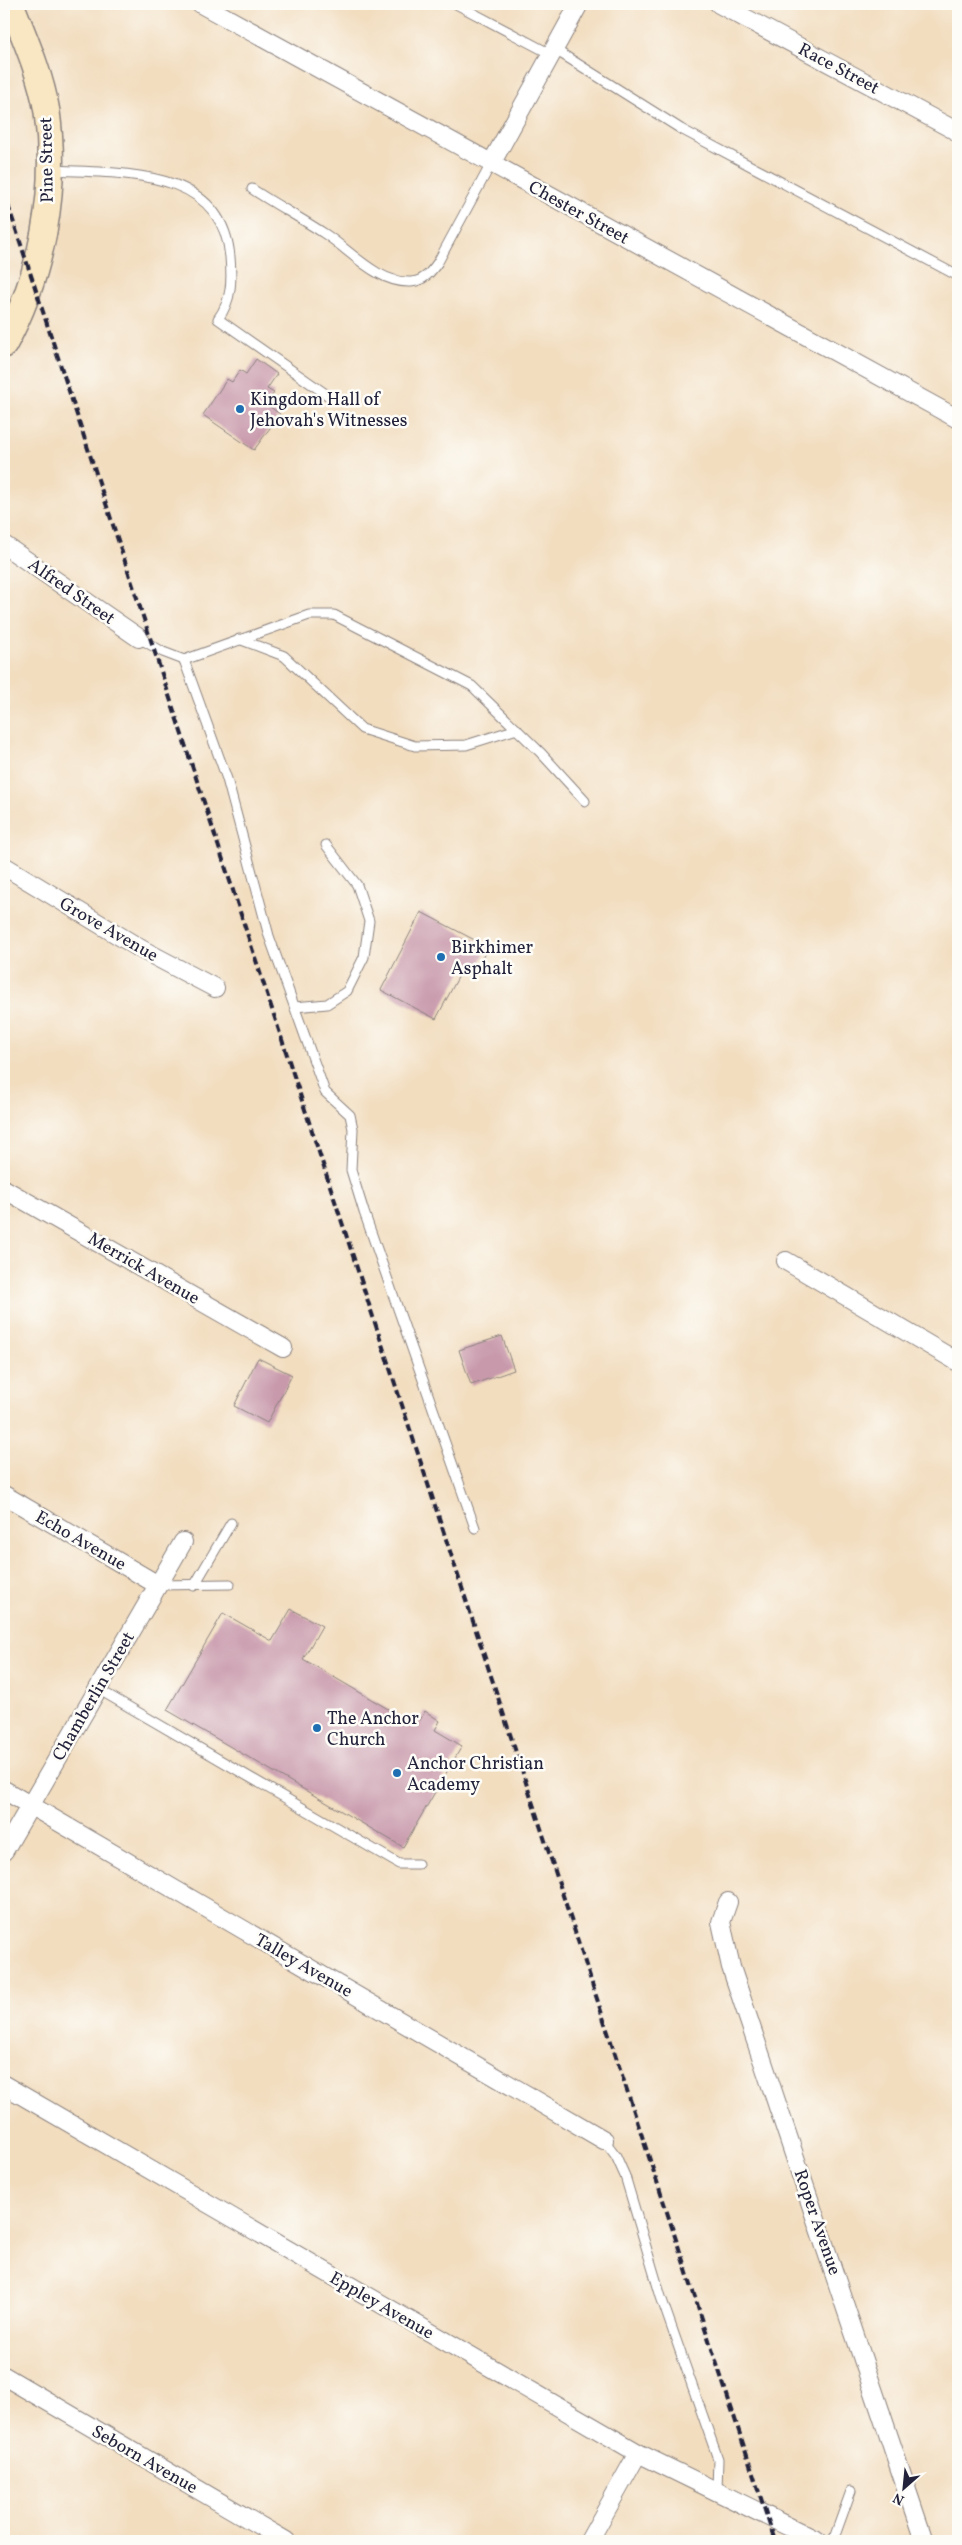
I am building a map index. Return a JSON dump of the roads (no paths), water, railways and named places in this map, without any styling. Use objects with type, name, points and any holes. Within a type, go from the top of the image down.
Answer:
[{"type":"main road","name":"Pine Street","points":[[4,345],[15,325],[32,281],[47,213],[50,170],[46,112],[35,66],[10,4]]},
{"type":"street","name":"Chester Street","points":[[201,4],[958,419]]},
{"type":"street","points":[[492,164],[579,4]]},
{"type":"street","name":"Race Street","points":[[719,4],[958,132]]},
{"type":"street","name":"Alfred Street","points":[[4,545],[139,638]]},
{"type":"street","name":"Grove Avenue","points":[[4,866],[140,949],[215,988]]},
{"type":"street","name":"Merrick Avenue","points":[[4,1189],[284,1348]]},
{"type":"street","points":[[786,1261],[958,1362]]},
{"type":"street","name":"Echo Avenue","points":[[4,1495],[158,1585]]},
{"type":"street","name":"Chamberlin Street","points":[[4,1851],[183,1542]]},
{"type":"street","name":"Talley Avenue","points":[[4,1790],[604,2140]]},
{"type":"street","name":"Roper Avenue","points":[[728,1902],[721,1922],[731,1967],[914,2506],[924,2541]]},
{"type":"street","name":"Eppley Avenue","points":[[4,2085],[638,2453],[818,2541]]},
{"type":"street","name":"Seborn Avenue","points":[[4,2376],[286,2541]]},
{"type":"street","points":[[589,2541],[638,2453]]},
{"type":"lane","points":[[456,4],[543,50],[562,54],[681,129],[958,276]]},
{"type":"lane","points":[[252,189],[326,234],[378,273],[396,281],[412,282],[428,276],[438,262],[492,164]]},
{"type":"lane","points":[[50,170],[155,178],[179,185],[199,196],[216,214],[229,241],[232,280],[227,307],[218,319],[333,399]]},
{"type":"lane","points":[[139,638],[152,647],[184,660],[309,615],[334,615],[472,686],[517,729],[585,801]]},
{"type":"lane","points":[[239,639],[284,656],[362,728],[415,746],[466,745],[517,729]]},
{"type":"lane","points":[[184,660],[227,778],[269,936],[325,1092],[350,1115],[354,1129],[351,1170],[356,1187],[475,1528]]},
{"type":"lane","points":[[295,1007],[327,1004],[348,991],[364,957],[369,921],[357,885],[326,845]]},
{"type":"lane","points":[[194,1586],[231,1523]]},
{"type":"lane","points":[[158,1585],[230,1584]]},
{"type":"lane","points":[[98,1689],[399,1864],[418,1864]]},
{"type":"lane","points":[[604,2140],[616,2156],[625,2176],[660,2297],[718,2459],[717,2490]]},
{"type":"lane","points":[[833,2541],[851,2491]]},
{"type":"railway","points":[[4,193],[775,2541]]},
{"type":"place","name":"Kingdom Hall of Jehovah's Witnesses","points":[[240,409]]},
{"type":"place","name":"Birkhimer Asphalt","points":[[441,957]]},
{"type":"place","name":"The Anchor Church","points":[[317,1728]]},
{"type":"place","name":"Anchor Christian Academy","points":[[397,1773]]}]
